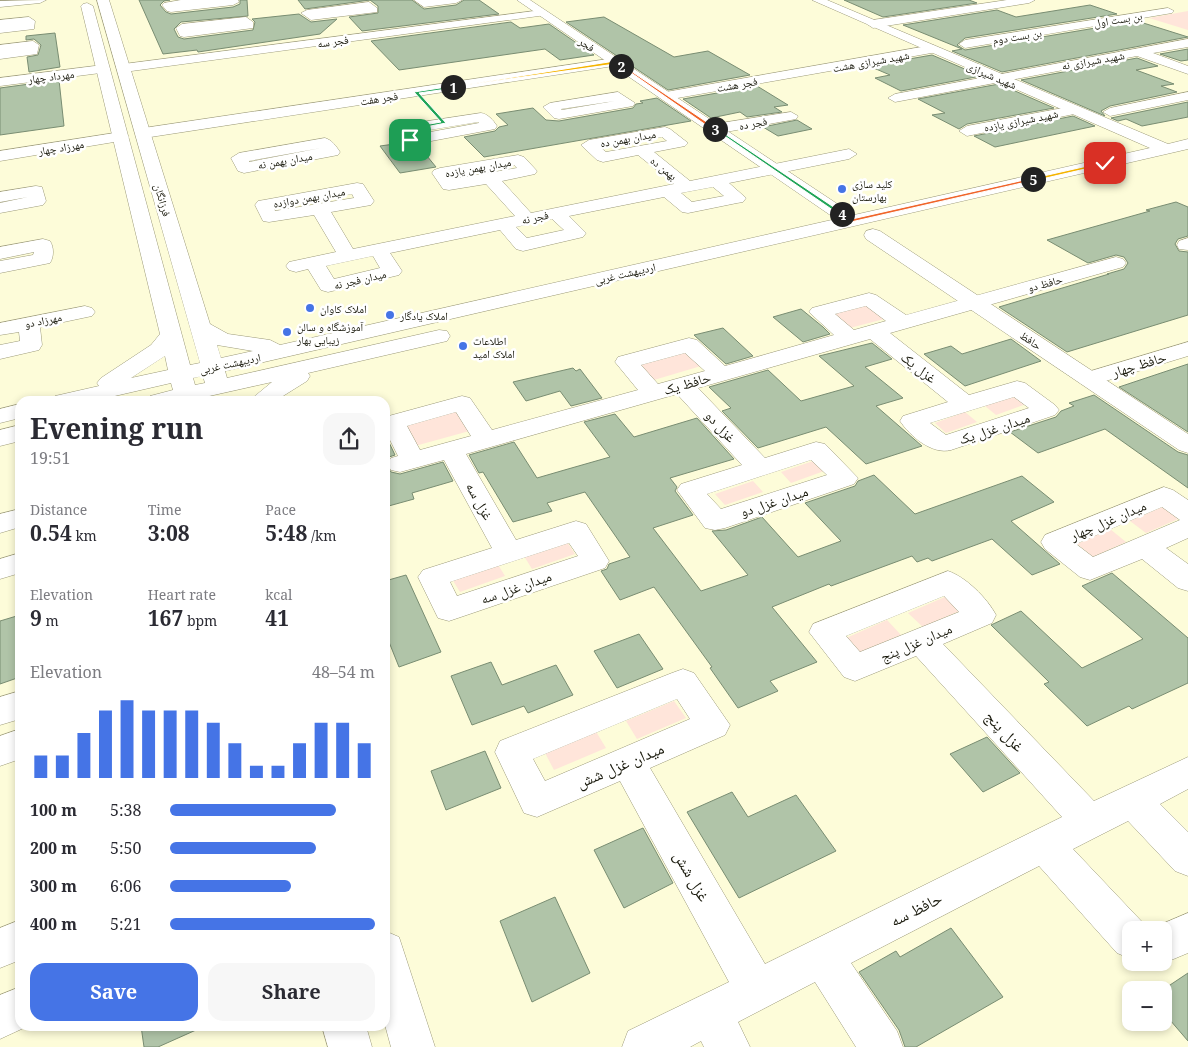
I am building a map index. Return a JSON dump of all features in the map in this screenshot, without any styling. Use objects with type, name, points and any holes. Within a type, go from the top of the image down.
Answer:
[{"type":"street","points":[[0,4],[40,0]]},
{"type":"street","name":"فرزانگان","points":[[85,0],[186,396]]},
{"type":"street","name":"فرزانگان","points":[[103,0],[221,395]]},
{"type":"street","points":[[202,0],[168,5],[171,9],[233,2],[232,0]]},
{"type":"street","points":[[420,0],[424,4],[456,0]]},
{"type":"street","points":[[453,0],[479,21]]},
{"type":"street","name":"فجر","points":[[523,0],[851,221]]},
{"type":"street","name":"شهید شیرازی","points":[[818,0],[1166,149]]},
{"type":"street","points":[[873,24],[1001,2],[1029,0]]},
{"type":"street","points":[[925,6],[943,13]]},
{"type":"street","points":[[895,10],[912,18]]},
{"type":"street","name":"بن بست اول","points":[[1068,27],[1168,11]]},
{"type":"street","name":"فجر سه","points":[[124,68],[211,57],[227,41],[252,51],[542,13]]},
{"type":"street","points":[[342,14],[364,37]]},
{"type":"street","points":[[464,23],[477,33],[513,28],[500,19]]},
{"type":"street","points":[[0,24],[29,21],[30,26],[0,29]]},
{"type":"street","points":[[1068,27],[1095,37]]},
{"type":"street","name":"بن بست دوم","points":[[965,44],[1068,27]]},
{"type":"street","points":[[346,39],[356,49],[394,44],[382,34]]},
{"type":"street","points":[[1112,43],[1188,70]]},
{"type":"street","name":"شهید شیرازی نه","points":[[896,98],[1188,43]]},
{"type":"street","points":[[0,49],[33,45],[33,51],[0,55]]},
{"type":"street","name":"شهید شیرازی هشت","points":[[808,72],[933,49]]},
{"type":"street","points":[[211,57],[215,68],[258,63],[252,51]]},
{"type":"street","points":[[547,56],[567,70]]},
{"type":"street","points":[[508,62],[526,76]]},
{"type":"street","name":"فجر هفت","points":[[144,133],[290,111],[388,90],[416,92],[430,84],[526,76],[615,62]]},
{"type":"street","name":"مهرداد چهار","points":[[0,82],[103,69]]},
{"type":"street","name":"فجر هشت","points":[[666,96],[808,72]]},
{"type":"street","points":[[544,73],[580,102]]},
{"type":"street","points":[[416,92],[444,123]]},
{"type":"street","points":[[280,95],[290,111]]},
{"type":"street","points":[[1110,112],[1188,96]]},
{"type":"street","points":[[234,102],[243,118]]},
{"type":"street","name":"شهید شیرازی یازده","points":[[967,131],[1074,110]]},
{"type":"street","points":[[266,115],[285,150]]},
{"type":"street","name":"فجر ده","points":[[715,129],[790,116]]},
{"type":"street","name":"مهرزاد چهار","points":[[0,156],[121,137]]},
{"type":"street","name":"میدان بهمن نه","points":[[325,142],[332,152],[244,168],[239,158],[285,150],[325,142]]},
{"type":"street","name":"اردیبهشت غربی","points":[[84,396],[1188,144]]},
{"type":"street","name":"بهمن ده","points":[[641,150],[686,186]]},
{"type":"street","name":"فجر نه","points":[[305,264],[849,154]]},
{"type":"street","name":"اردیبهشت غربی","points":[[581,302],[1188,162]]},
{"type":"street","points":[[490,178],[528,219]]},
{"type":"street","points":[[667,190],[688,208],[737,198],[715,180]]},
{"type":"street","name":"میدان بهمن دوازده","points":[[357,188],[365,201],[320,209],[269,217],[264,205],[357,188]]},
{"type":"street","points":[[0,198],[36,191],[37,201],[0,208]]},
{"type":"street","points":[[320,209],[348,255]]},
{"type":"street","points":[[504,224],[523,245],[577,233],[556,213]]},
{"type":"street","name":"حافظ","points":[[873,234],[1188,445]]},
{"type":"street","points":[[0,252],[43,245],[43,259],[0,267]]},
{"type":"street","name":"میدان فجر نه","points":[[305,264],[328,286],[392,271],[378,249]]},
{"type":"street","name":"حافظ دو","points":[[974,302],[1116,264]]},
{"type":"street","points":[[850,337],[819,312],[869,298],[901,322]]},
{"type":"street","name":"حافظ یک","points":[[486,440],[462,403],[393,422],[407,462],[486,440],[681,384],[850,337],[872,330],[974,302]]},
{"type":"street","name":"مهرزاد دو","points":[[0,328],[85,312]]},
{"type":"street","points":[[0,352],[32,345],[29,323]]},
{"type":"street","points":[[201,328],[222,340],[250,346],[292,349]]},
{"type":"street","name":"غزل یک","points":[[872,330],[965,404]]},
{"type":"street","name":"اردیبهشت غربی","points":[[221,395],[321,363],[456,332]]},
{"type":"street","points":[[78,396],[112,382],[141,364],[159,350],[171,333]]},
{"type":"street","points":[[653,392],[626,362],[689,345],[720,373]]},
{"type":"street","name":"حافظ چهار","points":[[1089,379],[1188,349]]},
{"type":"street","points":[[267,396],[277,388],[321,363]]},
{"type":"street","name":"غزل دو","points":[[681,384],[760,468]]},
{"type":"street","points":[[0,416],[15,412]]},
{"type":"street","points":[[0,438],[15,434]]},
{"type":"street","name":"غزل سه","points":[[451,449],[509,552]]},
{"type":"street","name":"میدان غزل دو","points":[[816,450],[845,478],[715,521],[690,490],[760,468],[816,450]]},
{"type":"street","name":"میدان غزل چهار","points":[[1188,513],[1164,496],[1055,542],[1090,570],[1188,527]]},
{"type":"street","points":[[0,524],[15,520]]},
{"type":"street","name":"میدان غزل سه","points":[[576,531],[595,561],[449,610],[433,577],[509,552],[576,531]]},
{"type":"street","points":[[1145,546],[1188,580]]},
{"type":"street","points":[[0,569],[15,564]]},
{"type":"street","name":"غزل پنج","points":[[920,640],[1089,821]]},
{"type":"street","name":"میدان غزل شش","points":[[683,682],[714,725],[628,762],[536,801],[512,752],[683,682]]},
{"type":"street","points":[[0,711],[15,706]]},
{"type":"street","points":[[0,751],[15,746]]},
{"type":"street","name":"غزل شش","points":[[628,762],[757,990]]},
{"type":"street","name":"حافظ سه","points":[[644,1047],[719,1030],[757,990],[1188,772]]},
{"type":"street","points":[[1132,800],[1188,858]]},
{"type":"street","points":[[1044,844],[1122,929]]},
{"type":"street","points":[[1172,940],[1188,933]]},
{"type":"street","points":[[0,948],[15,942]]},
{"type":"street","points":[[823,957],[881,1047]]},
{"type":"street","points":[[390,968],[413,1047]]},
{"type":"street","points":[[0,1017],[15,1010]]},
{"type":"street","points":[[345,1031],[350,1047]]},
{"type":"shaded area","points":[[1188,11],[1188,30],[1149,18]]},
{"type":"shaded area","points":[[868,302],[888,318],[846,329],[827,313]]},
{"type":"shaded area","points":[[684,350],[701,366],[654,380],[637,363]]},
{"type":"shaded area","points":[[1014,395],[1026,404],[996,415],[985,406]]},
{"type":"shaded area","points":[[460,410],[473,430],[415,446],[404,425]]},
{"type":"shaded area","points":[[965,412],[977,422],[946,433],[935,423]]},
{"type":"shaded area","points":[[816,460],[827,470],[791,483],[781,472]]},
{"type":"shaded area","points":[[753,481],[763,492],[725,505],[715,494]]},
{"type":"shaded area","points":[[1169,504],[1185,516],[1146,533],[1130,521]]},
{"type":"shaded area","points":[[1110,529],[1126,542],[1093,557],[1077,544]]},
{"type":"shaded area","points":[[567,542],[575,554],[532,569],[524,556]]},
{"type":"shaded area","points":[[497,563],[505,576],[460,592],[452,579]]},
{"type":"shaded area","points":[[947,596],[962,610],[923,627],[908,613]]},
{"type":"shaded area","points":[[887,620],[901,635],[859,653],[846,638]]},
{"type":"shaded area","points":[[674,701],[686,718],[637,739],[626,721]]},
{"type":"shaded area","points":[[595,730],[606,748],[554,770],[544,751]]},
{"type":"building","points":[[139,0],[170,0],[164,1],[160,5],[166,12],[171,14],[233,7],[240,4],[240,0],[247,0],[248,16],[181,22],[174,29],[178,37],[184,39],[253,30],[255,22],[252,19],[299,14],[311,22],[337,19],[320,34],[198,52],[197,50],[163,54]]},
{"type":"building","points":[[298,0],[370,0],[305,9]]},
{"type":"building","points":[[370,0],[412,0],[424,9],[456,5],[464,0],[479,0],[499,14],[362,31],[349,17],[378,13],[378,6]]},
{"type":"building","points":[[844,0],[969,0],[977,3],[883,17]]},
{"type":"building","points":[[1090,5],[1117,14],[965,38],[957,45],[965,50],[1137,21],[1188,37],[1002,72],[952,51],[962,49],[903,25],[997,10],[1016,17]]},
{"type":"building","points":[[604,17],[674,57],[708,51],[750,75],[668,90],[566,22]]},
{"type":"building","points":[[511,22],[520,28],[549,24],[594,55],[560,60],[545,49],[399,70],[371,41]]},
{"type":"building","points":[[55,33],[60,67],[29,72],[27,57],[38,55],[41,45],[34,39],[26,40],[26,36]]},
{"type":"building","points":[[1188,49],[1188,60],[1181,61],[1160,54]]},
{"type":"building","points":[[932,55],[981,76],[901,91],[875,78],[890,75],[869,66]]},
{"type":"building","points":[[1137,58],[1158,66],[1136,70],[1174,84],[1161,86],[1177,92],[1110,106],[1101,111],[1105,116],[1021,80]]},
{"type":"building","points":[[59,80],[64,126],[0,135],[0,88]]},
{"type":"building","points":[[999,84],[1054,108],[967,124],[959,129],[932,115],[945,113],[918,99]]},
{"type":"building","points":[[757,86],[788,105],[774,107],[782,112],[747,117],[740,112],[711,118],[683,99]]},
{"type":"building","points":[[657,98],[691,121],[484,157],[464,137],[495,131],[499,127],[508,125],[496,114],[533,108],[546,120],[559,121],[633,108],[636,104],[643,103],[640,101]]},
{"type":"building","points":[[1188,102],[1188,117],[1142,126],[1126,119],[1118,121],[1111,118]]},
{"type":"building","points":[[1073,116],[1095,126],[995,147],[974,136]]},
{"type":"building","points":[[797,120],[812,129],[778,136],[763,127]]},
{"type":"building","points":[[402,143],[409,147],[418,145],[436,167],[400,173],[380,146]]},
{"type":"building","points":[[1176,202],[1188,207],[1188,236],[1178,239],[1175,244],[1179,251],[1188,252],[1188,315],[1067,352],[999,307],[1124,269],[1128,263],[1124,257],[1116,255],[1088,263],[1047,240]]},
{"type":"building","points":[[801,309],[830,334],[803,342],[773,317]]},
{"type":"building","points":[[723,328],[753,356],[726,364],[694,335]]},
{"type":"building","points":[[1011,339],[1041,361],[965,386],[924,354],[951,346],[962,354]]},
{"type":"building","points":[[872,343],[892,359],[865,367],[903,398],[876,406],[922,446],[866,464],[826,427],[758,448],[722,411],[731,408],[709,387],[768,370],[801,401],[854,386],[819,356]]},
{"type":"building","points":[[1188,364],[1188,432],[1119,387]]},
{"type":"building","points":[[573,368],[576,371],[580,369],[602,398],[571,406],[560,391],[526,401],[513,382]]},
{"type":"building","points":[[1094,395],[1178,452],[1188,455],[1188,488],[1105,429],[1038,453],[1010,432],[1056,417],[1061,411],[1074,406],[1069,403]]},
{"type":"building","points":[[615,414],[634,437],[697,418],[734,459],[670,478],[677,487],[675,491],[693,515],[653,528],[701,591],[748,575],[712,531],[726,530],[762,517],[798,557],[841,541],[805,503],[855,486],[858,481],[874,475],[915,514],[1022,476],[1054,502],[1011,521],[1060,564],[1032,575],[992,539],[932,561],[928,558],[917,562],[912,556],[831,586],[829,584],[772,607],[817,662],[770,681],[778,691],[738,708],[710,668],[712,667],[654,587],[620,600],[601,571],[607,569],[609,564],[630,557],[585,492],[547,503],[552,511],[513,522],[483,472],[479,473],[469,455],[514,442],[537,478],[610,457],[584,422]]},
{"type":"building","points":[[390,444],[395,455],[390,457]]},
{"type":"building","points":[[443,462],[453,481],[412,493],[414,499],[390,506],[390,470],[400,474]]},
{"type":"building","points":[[1112,573],[1188,638],[1188,683],[1132,709],[1129,706],[1087,726],[1044,684],[1049,682],[991,625],[1021,611],[1082,668],[1143,639],[1082,586]]},
{"type":"building","points":[[406,575],[441,652],[399,667],[390,644],[390,580]]},
{"type":"building","points":[[15,616],[15,679],[0,684],[0,621]]},
{"type":"building","points":[[639,634],[663,669],[617,688],[594,651]]},
{"type":"building","points":[[491,662],[502,685],[556,665],[573,695],[528,713],[524,706],[472,725],[451,676]]},
{"type":"building","points":[[987,737],[1020,773],[983,792],[950,754]]},
{"type":"building","points":[[485,751],[501,788],[446,810],[431,771]]},
{"type":"building","points":[[732,792],[748,817],[796,795],[836,851],[739,898],[687,812]]},
{"type":"building","points":[[643,828],[673,883],[624,908],[594,850]]},
{"type":"building","points":[[555,897],[590,973],[532,1002],[500,921]]},
{"type":"building","points":[[951,928],[1003,997],[916,1047],[905,1047],[899,1030],[859,972],[896,951],[900,957]]},
{"type":"building","points":[[1188,973],[1188,1041],[1172,1022],[1172,984]]},
{"type":"building","points":[[142,1031],[194,1031],[158,1047],[144,1047]]},
{"type":"place","name":"کلید سازی بهارستان","points":[[842,189]]},
{"type":"place","name":"املاک کاوان","points":[[310,308]]},
{"type":"place","name":"املاک یادگار","points":[[390,315]]},
{"type":"place","name":"آموزشگاه و سالن زیبایی بهار","points":[[287,332]]},
{"type":"place","name":"اطلاعات املاک امید","points":[[463,346]]},
{"type":"route","points":[[410,140],[402,130],[444,123],[416,92],[615,62],[851,221],[1105,163]]}]
